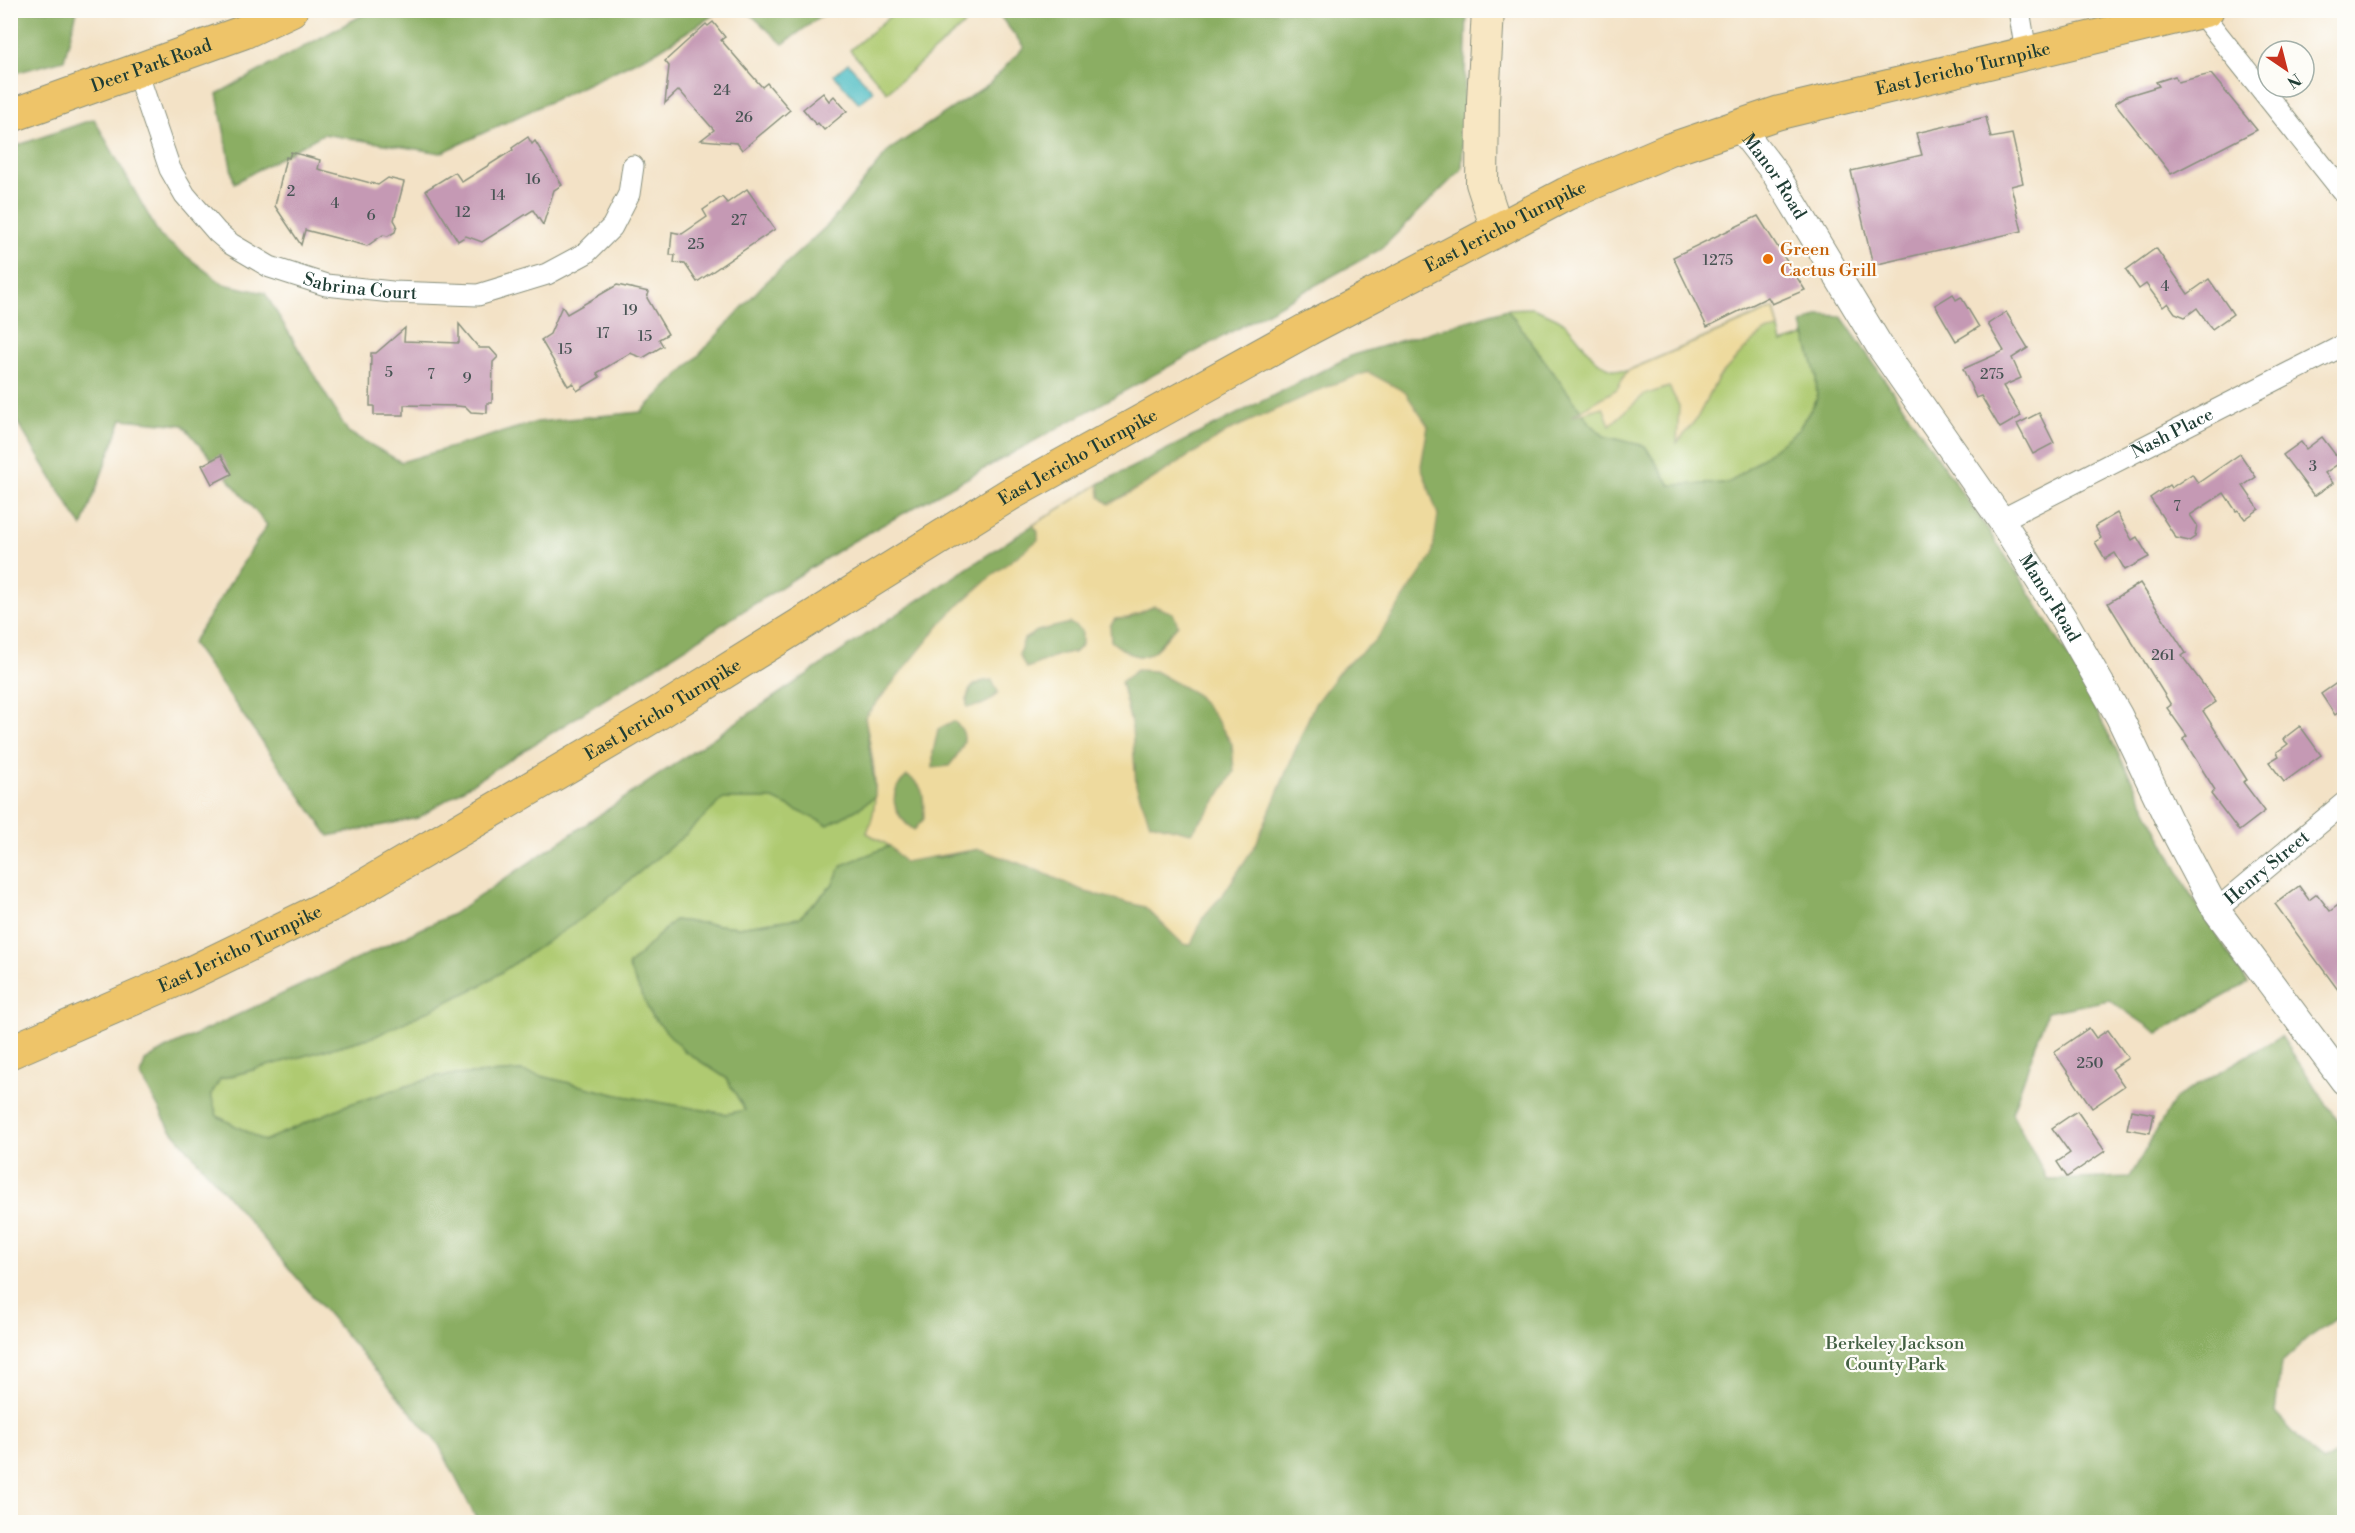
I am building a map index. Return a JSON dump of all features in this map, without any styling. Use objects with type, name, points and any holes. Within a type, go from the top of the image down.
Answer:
[{"type":"main road","name":"Deer Park Road","points":[[10,116],[244,32],[291,10]]},
{"type":"main road","points":[[1488,10],[1483,101],[1482,183],[1497,229]]},
{"type":"main road","name":"East Jericho Turnpike","points":[[10,1052],[176,980],[337,902],[660,712],[1012,493],[1308,329],[1566,194],[1669,150],[1778,113],[2203,11]]},
{"type":"street","points":[[2019,10],[2026,52]]},
{"type":"street","points":[[2203,11],[2344,193]]},
{"type":"street","name":"Sabrina Court","points":[[137,72],[170,169],[185,195],[217,232],[231,244],[270,267],[326,285],[392,292],[478,295],[547,274],[586,253],[612,226],[629,194],[633,166]]},
{"type":"street","name":"Manor Road","points":[[1738,125],[1774,173],[1879,345],[2001,520],[2063,618],[2119,716],[2169,821],[2216,910],[2344,1082]]},
{"type":"street","name":"Nash Place","points":[[2001,520],[2344,345]]},
{"type":"street","name":"Henry Street","points":[[2216,910],[2344,803]]},
{"type":"green space","points":[[11,10],[77,11],[64,60],[11,74]]},
{"type":"green space","points":[[370,11],[720,11],[657,51],[441,153],[323,134],[234,183],[217,94]]},
{"type":"green space","points":[[747,11],[828,11],[783,44]]},
{"type":"green space","points":[[896,11],[966,11],[972,18],[887,92],[850,50]]},
{"type":"green space","points":[[996,11],[1467,11],[1462,169],[1381,249],[850,543],[418,818],[329,836],[192,643],[267,525],[183,425],[122,419],[82,527],[11,412],[10,148],[94,119],[160,236],[223,284],[265,293],[348,432],[401,462],[537,422],[641,412],[699,355],[762,286],[831,222],[889,150],[989,84],[1024,47]]},
{"type":"green space","points":[[1533,308],[1563,322],[1597,361],[1615,370],[1627,371],[1774,308],[1782,343],[1805,336],[1816,375],[1817,399],[1798,430],[1729,483],[1670,485],[1645,446],[1604,436],[1590,423],[1507,309]]},
{"type":"green space","name":"Berkeley Jackson County Park","points":[[1507,309],[1590,423],[1604,436],[1645,446],[1670,485],[1729,483],[1798,430],[1817,400],[1816,375],[1802,324],[1819,315],[1841,316],[2022,580],[2071,661],[2189,892],[2248,983],[2158,1033],[2109,1000],[2047,1012],[2012,1113],[2048,1180],[2130,1177],[2175,1098],[2281,1036],[2344,1130],[2344,1313],[2307,1339],[2281,1363],[2275,1413],[2322,1463],[2344,1450],[2344,1522],[478,1522],[439,1445],[169,1127],[141,1076],[145,1061],[165,1049],[453,914],[867,634],[1033,525],[1038,532],[1039,540],[995,573],[949,614],[865,717],[876,796],[828,825],[773,799],[723,799],[686,834],[587,915],[482,985],[376,1036],[220,1079],[211,1095],[217,1116],[264,1141],[347,1105],[438,1076],[521,1071],[618,1095],[726,1114],[745,1110],[726,1078],[683,1050],[651,1015],[628,966],[674,920],[738,927],[799,918],[832,885],[842,865],[890,846],[936,858],[979,849],[1030,867],[1086,892],[1145,907],[1183,944],[1191,945],[1203,917],[1224,893],[1256,844],[1314,705],[1342,668],[1376,640],[1438,515],[1421,466],[1428,426],[1368,372],[1331,385],[1230,430],[1109,504],[1100,497],[1099,484],[1353,355]]},
{"type":"green space","points":[[1154,606],[1174,613],[1178,625],[1149,656],[1133,655],[1111,641],[1110,626],[1115,619],[1128,618]]},
{"type":"green space","points":[[1070,623],[1082,631],[1082,644],[1074,653],[1056,656],[1026,668],[1019,654],[1024,639],[1037,631]]},
{"type":"green space","points":[[1137,670],[1155,671],[1196,694],[1213,714],[1232,744],[1234,772],[1214,804],[1191,833],[1149,823],[1136,785],[1132,728],[1121,681]]},
{"type":"green space","points":[[992,680],[998,692],[995,696],[985,703],[967,707],[968,695],[972,688]]},
{"type":"green space","points":[[953,721],[963,732],[961,748],[949,766],[933,769],[933,752],[938,729]]},
{"type":"green space","points":[[907,776],[918,784],[923,794],[924,819],[914,830],[897,812],[894,798],[900,783]]},
{"type":"green space","points":[[877,796],[873,819],[867,833],[890,846],[842,865],[832,885],[799,918],[738,927],[674,920],[683,1050],[726,1078],[746,1110],[726,1114],[618,1095],[521,1071],[438,1076],[347,1105],[264,1141],[217,1116],[211,1095],[220,1079],[376,1036],[587,915],[686,834],[723,799],[773,799],[828,825]]},
{"type":"sand","points":[[1774,308],[1779,329],[1764,332],[1718,378],[1697,418],[1677,443],[1679,406],[1669,387],[1644,395],[1610,425],[1603,407],[1571,416],[1617,389],[1627,371]]},
{"type":"sand","points":[[1368,372],[1405,392],[1428,426],[1421,466],[1438,515],[1432,556],[1376,640],[1342,668],[1314,705],[1256,844],[1224,893],[1203,917],[1191,945],[1183,944],[1145,907],[1086,892],[1030,867],[979,849],[904,862],[890,846],[867,833],[874,805],[875,776],[865,717],[949,614],[995,573],[1038,540],[1038,532],[1033,525],[1099,484],[1100,497],[1109,504],[1230,430],[1331,385]],"holes":[[[1154,606],[1173,613],[1178,625],[1148,655],[1133,655],[1111,641],[1110,626],[1115,619],[1128,618]],[[1070,623],[1082,631],[1082,645],[1074,653],[1055,656],[1026,668],[1019,654],[1024,639],[1037,631]],[[1137,670],[1155,671],[1196,694],[1213,714],[1232,744],[1234,772],[1214,804],[1191,833],[1150,823],[1136,785],[1132,728],[1121,682]],[[992,680],[998,692],[985,703],[967,707],[969,691],[980,682]],[[953,721],[959,726],[964,737],[958,755],[949,766],[933,768],[933,752],[938,729]],[[907,776],[921,789],[924,819],[914,830],[897,812],[894,797],[896,790]]]},
{"type":"water","points":[[848,63],[873,91],[859,103],[834,75]]},
{"type":"building","points":[[713,22],[725,37],[721,40],[762,87],[767,83],[790,110],[742,150],[737,143],[701,140],[714,130],[679,90],[665,103],[669,66],[665,61],[706,24],[708,26]]},
{"type":"building","points":[[2211,74],[2257,130],[2171,174],[2115,103],[2126,96],[2159,86],[2156,82],[2175,76],[2178,82]]},
{"type":"building","points":[[823,93],[829,101],[834,96],[847,111],[824,130],[818,123],[816,125],[803,109]]},
{"type":"building","points":[[1986,117],[1991,138],[2012,134],[2023,183],[2011,186],[2022,231],[1873,265],[1851,171],[1922,155],[1916,133]]},
{"type":"building","points":[[528,137],[532,144],[535,141],[562,185],[554,190],[543,225],[533,210],[482,242],[466,236],[458,241],[426,190],[455,172],[462,182],[513,150],[512,148]]},
{"type":"building","points":[[291,152],[320,160],[318,169],[378,185],[388,178],[404,182],[394,220],[397,225],[395,232],[388,236],[383,235],[367,246],[305,230],[301,245],[275,206],[286,157],[289,158]]},
{"type":"building","points":[[747,189],[775,229],[697,282],[685,264],[674,263],[675,255],[670,255],[672,232],[682,234],[707,217],[703,210],[722,197],[727,203]]},
{"type":"building","points":[[1758,216],[1805,290],[1772,304],[1768,297],[1707,327],[1673,257]]},
{"type":"building","points":[[2156,248],[2188,294],[2209,279],[2233,314],[2212,329],[2197,308],[2185,317],[2175,313],[2168,303],[2163,307],[2146,284],[2139,289],[2126,270]]},
{"type":"building","points":[[617,285],[649,292],[647,298],[668,334],[659,339],[663,346],[643,358],[630,353],[597,373],[600,377],[577,391],[573,383],[568,386],[541,340],[550,334],[562,306],[567,314]]},
{"type":"building","points":[[1953,294],[1956,300],[1961,297],[1979,327],[1956,341],[1935,305]]},
{"type":"building","points":[[2006,312],[2028,348],[2012,358],[2021,378],[2003,386],[2021,416],[2000,428],[1981,396],[1976,398],[1963,369],[2004,351],[1988,324]]},
{"type":"building","points":[[459,324],[479,348],[490,348],[498,357],[493,362],[492,403],[487,403],[487,413],[471,412],[466,407],[457,406],[404,405],[404,415],[374,415],[374,406],[370,406],[371,353],[376,353],[405,328],[404,341],[459,343]]},
{"type":"building","points":[[2039,413],[2054,443],[2033,454],[2017,424]]},
{"type":"building","points":[[2322,437],[2341,462],[2325,473],[2333,483],[2314,496],[2283,455],[2301,442],[2306,449]]},
{"type":"building","points":[[2240,454],[2256,477],[2243,486],[2259,509],[2245,519],[2238,510],[2236,511],[2224,493],[2190,515],[2197,525],[2195,537],[2189,541],[2176,538],[2150,498],[2169,485],[2171,488],[2192,474],[2198,483]]},
{"type":"building","points":[[221,455],[232,474],[212,484],[202,465]]},
{"type":"building","points":[[2117,513],[2132,540],[2137,537],[2149,557],[2125,570],[2115,553],[2105,559],[2095,542],[2101,538],[2095,526]]},
{"type":"building","points":[[2140,583],[2186,653],[2182,656],[2216,702],[2203,711],[2247,780],[2243,782],[2265,811],[2239,831],[2211,794],[2215,790],[2183,739],[2187,736],[2167,708],[2171,705],[2108,603]]},
{"type":"building","points":[[2344,678],[2344,708],[2335,715],[2321,694]]},
{"type":"building","points":[[2300,726],[2321,755],[2284,782],[2269,762],[2279,756],[2277,752],[2288,744],[2283,739]]},
{"type":"building","points":[[2299,886],[2309,900],[2317,894],[2330,911],[2344,901],[2344,998],[2275,904]]},
{"type":"building","points":[[2089,1028],[2096,1038],[2108,1030],[2128,1058],[2112,1069],[2124,1086],[2092,1108],[2054,1052]]},
{"type":"building","points":[[2131,1110],[2154,1114],[2150,1133],[2127,1129]]},
{"type":"building","points":[[2077,1111],[2105,1151],[2067,1177],[2057,1162],[2070,1153],[2052,1128]]},
{"type":"place","name":"Green Cactus Grill","points":[[1768,259]]}]
